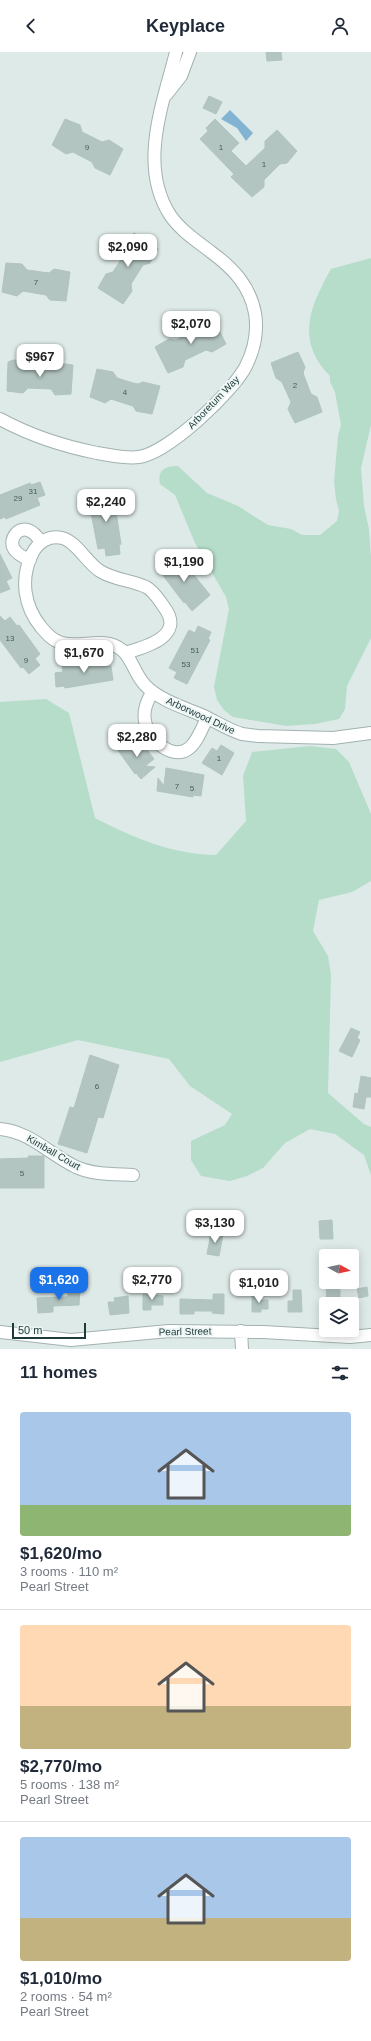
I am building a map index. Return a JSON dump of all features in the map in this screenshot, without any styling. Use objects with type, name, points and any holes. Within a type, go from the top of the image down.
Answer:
[{"type":"street","name":"Arboretum Way","points":[[0,419],[24,432],[58,444],[118,457],[144,456],[162,447],[193,424],[227,390],[245,367],[252,350],[256,331],[253,303],[246,287],[225,263],[177,223],[165,204],[154,169],[153,154],[176,52]]},
{"type":"street","name":"Arboretum Way","points":[[165,96],[181,76],[190,52]]},
{"type":"street","points":[[30,560],[14,549],[12,541],[15,535],[21,530],[28,530],[33,532],[41,542]]},
{"type":"street","points":[[52,537],[66,539],[99,571],[117,579],[145,587],[155,595],[169,614],[170,623],[167,631],[156,643],[125,653],[110,645],[67,644],[50,637],[35,618],[26,600],[25,584],[30,560],[34,551],[41,542],[52,537]]},
{"type":"street","name":"Arborwood Drive","points":[[125,653],[137,675],[152,692],[236,732],[258,736],[337,738],[371,733]]},
{"type":"street","points":[[152,692],[145,708],[145,723],[153,738],[169,750],[180,752],[189,748],[207,718]]},
{"type":"street","name":"Kimball Court","points":[[0,1129],[14,1131],[29,1137],[67,1162],[82,1169],[102,1173],[133,1175]]},
{"type":"street","points":[[241,1331],[242,1349]]},
{"type":"street","name":"Pearl Street","points":[[0,1332],[57,1344],[73,1340],[157,1332],[241,1331],[350,1337],[371,1335]]},
{"type":"green space","points":[[371,258],[371,425],[361,468],[364,506],[369,529],[371,558],[371,638],[347,686],[345,709],[339,719],[315,724],[286,726],[233,717],[224,710],[217,700],[214,687],[229,609],[226,597],[195,543],[175,495],[160,484],[160,475],[166,468],[178,466],[207,493],[238,506],[268,525],[291,529],[302,535],[320,535],[337,521],[339,511],[334,482],[338,436],[341,425],[335,392],[330,382],[330,376],[319,363],[312,350],[309,337],[310,323],[312,310],[317,296],[331,269]]},
{"type":"green space","points":[[46,699],[69,713],[95,818],[153,844],[184,852],[216,855],[246,821],[243,776],[252,752],[310,746],[336,749],[349,762],[371,814],[371,881],[352,892],[319,900],[313,931],[328,956],[331,975],[328,1093],[364,1124],[371,1127],[371,1175],[364,1155],[335,1134],[310,1129],[285,1143],[263,1168],[247,1176],[230,1181],[201,1176],[191,1160],[191,1141],[225,1125],[232,1114],[190,1086],[169,1059],[78,1040],[0,1062],[0,702]]},
{"type":"water","points":[[230,110],[253,133],[246,141],[237,128],[221,119]]},
{"type":"building","points":[[266,52],[281,52],[282,60],[267,61]]},
{"type":"building","points":[[209,96],[222,102],[216,114],[203,108]]},
{"type":"building","points":[[65,119],[80,125],[82,132],[102,142],[109,140],[123,149],[110,175],[95,168],[92,162],[73,152],[66,154],[52,145]]},
{"type":"building","points":[[215,119],[239,143],[231,151],[246,166],[265,148],[265,141],[277,130],[297,151],[287,163],[280,164],[264,180],[264,187],[252,197],[231,177],[234,174],[200,139],[208,131],[206,128]]},
{"type":"building","points":[[134,233],[158,249],[150,263],[143,265],[131,284],[132,291],[123,304],[98,288],[106,274],[113,272],[125,253],[124,246]]},
{"type":"building","points":[[6,263],[22,264],[27,270],[49,273],[54,269],[70,272],[66,301],[50,300],[46,295],[23,291],[17,296],[2,292]]},
{"type":"building","points":[[209,318],[213,318],[226,344],[212,352],[206,350],[185,360],[183,367],[168,373],[155,347],[169,339],[176,340],[196,330],[198,324]]},
{"type":"building","points":[[298,352],[305,367],[303,373],[311,394],[317,397],[322,412],[295,423],[288,409],[291,402],[282,382],[276,378],[271,363]]},
{"type":"building","points":[[13,360],[24,361],[29,366],[52,367],[57,363],[73,365],[71,394],[55,395],[51,389],[28,388],[23,393],[7,391],[8,362]]},
{"type":"building","points":[[97,369],[113,372],[117,378],[133,383],[138,384],[143,382],[160,386],[152,414],[136,411],[133,406],[111,399],[105,403],[90,397]]},
{"type":"building","points":[[40,482],[45,495],[37,498],[40,505],[6,519],[5,517],[0,519],[0,495],[30,483],[31,485]]},
{"type":"building","points":[[111,490],[112,499],[114,499],[121,544],[119,545],[120,554],[106,556],[105,548],[98,549],[90,502],[97,500],[96,492]]},
{"type":"building","points":[[0,554],[12,578],[6,581],[10,589],[0,593]]},
{"type":"building","points":[[173,554],[179,561],[181,559],[210,595],[192,611],[162,574],[167,569],[162,563]]},
{"type":"building","points":[[0,616],[5,621],[10,617],[17,626],[19,625],[40,654],[35,659],[40,665],[29,674],[23,667],[21,668],[0,640]]},
{"type":"building","points":[[198,626],[211,632],[208,639],[210,640],[187,684],[174,678],[177,672],[169,668],[189,630],[195,633]]},
{"type":"building","points":[[104,658],[105,667],[111,666],[113,680],[65,688],[64,686],[56,687],[55,673],[63,672],[62,665]]},
{"type":"building","points":[[139,739],[154,759],[145,766],[155,767],[141,779],[136,773],[135,774],[117,749],[128,740],[132,745]]},
{"type":"building","points":[[221,745],[234,753],[222,775],[202,763],[212,748],[217,751]]},
{"type":"building","points":[[166,768],[204,775],[201,796],[193,795],[193,797],[157,791],[158,778],[164,786]]},
{"type":"building","points":[[351,1028],[360,1032],[357,1038],[360,1040],[352,1057],[339,1051]]},
{"type":"building","points":[[90,1055],[119,1065],[103,1118],[98,1117],[87,1153],[58,1144],[70,1107],[74,1108]]},
{"type":"building","points":[[361,1076],[371,1078],[371,1097],[366,1097],[364,1109],[353,1107],[355,1093],[358,1094]]},
{"type":"building","points":[[28,1156],[44,1156],[44,1188],[0,1188],[0,1159],[29,1158]]},
{"type":"building","points":[[332,1220],[333,1239],[320,1239],[319,1221]]},
{"type":"building","points":[[211,1233],[223,1235],[219,1256],[207,1254]]},
{"type":"building","points":[[367,1287],[368,1296],[359,1298],[357,1289]]},
{"type":"building","points":[[80,1288],[79,1305],[53,1306],[53,1312],[38,1313],[37,1298],[66,1297],[68,1296],[67,1289]]},
{"type":"building","points":[[326,1289],[340,1289],[340,1297],[327,1297]]},
{"type":"building","points":[[293,1290],[301,1290],[302,1312],[288,1312],[288,1301],[293,1301]]},
{"type":"building","points":[[143,1294],[163,1296],[163,1305],[151,1305],[151,1310],[143,1310]]},
{"type":"building","points":[[213,1294],[224,1294],[224,1314],[212,1313],[213,1311],[194,1311],[194,1314],[180,1314],[180,1299],[213,1300]]},
{"type":"building","points":[[128,1296],[129,1313],[110,1315],[108,1302],[115,1302],[114,1298]]},
{"type":"building","points":[[252,1296],[260,1296],[260,1300],[268,1300],[268,1309],[261,1309],[261,1312],[252,1312]]}]
